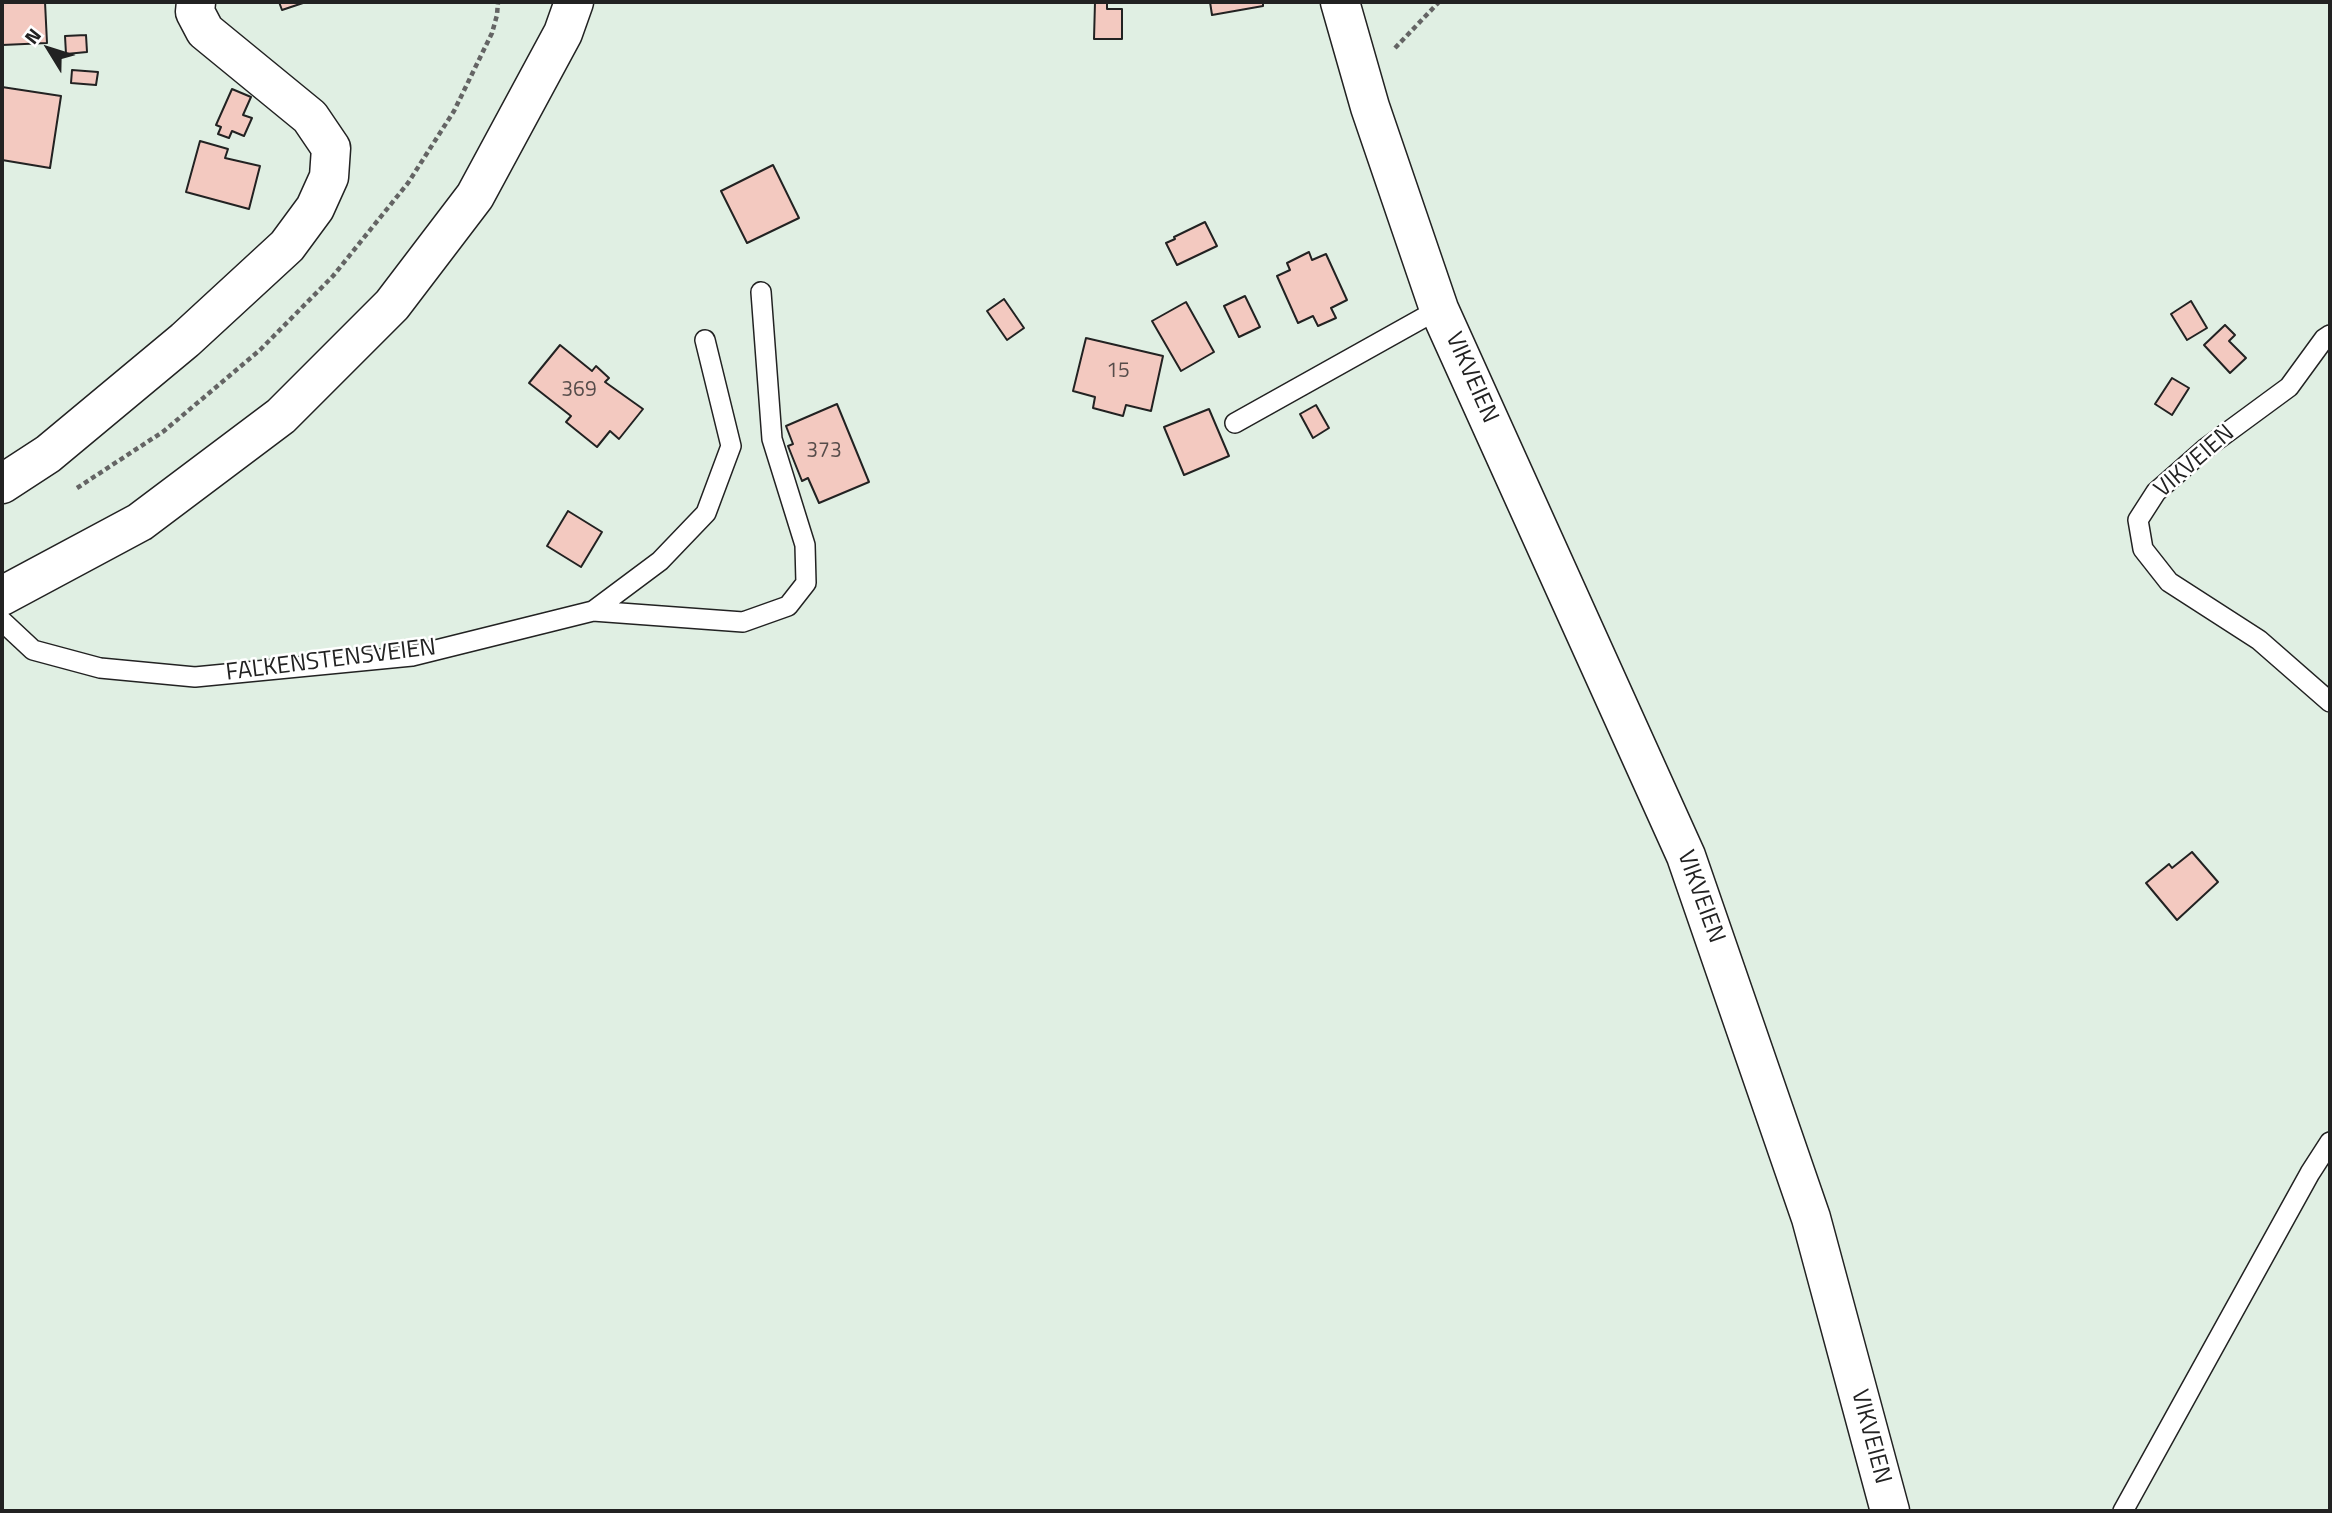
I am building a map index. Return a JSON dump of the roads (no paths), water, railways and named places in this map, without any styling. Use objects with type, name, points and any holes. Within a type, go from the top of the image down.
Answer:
[{"type":"street","points":[[2,484],[48,454],[185,340],[287,246],[315,208],[329,177],[331,148],[310,117],[205,31],[195,12],[196,2]]},
{"type":"street","points":[[2,596],[140,522],[281,416],[392,305],[475,196],[563,33],[574,2]]},
{"type":"street","name":"VIKVEIEN","points":[[1340,2],[1363,81],[1440,309],[1686,856],[1811,1218],[1890,1511]]},
{"type":"lane","points":[[593,611],[743,622],[788,606],[806,583],[805,545],[772,439],[761,292]]},
{"type":"lane","name":"VIKVEIEN","points":[[1235,423],[1440,309]]},
{"type":"lane","name":"VIKVEIEN","points":[[2330,335],[2324,338],[2289,387],[2206,448],[2176,474],[2156,492],[2138,520],[2143,549],[2169,582],[2259,640],[2330,702]]},
{"type":"lane","name":"FALKENSTENSVEIEN","points":[[2,621],[33,650],[100,668],[195,677],[412,656],[593,611],[660,561],[706,513],[730,446],[705,340]]},
{"type":"lane","points":[[2123,1511],[2310,1173],[2330,1142]]}]
